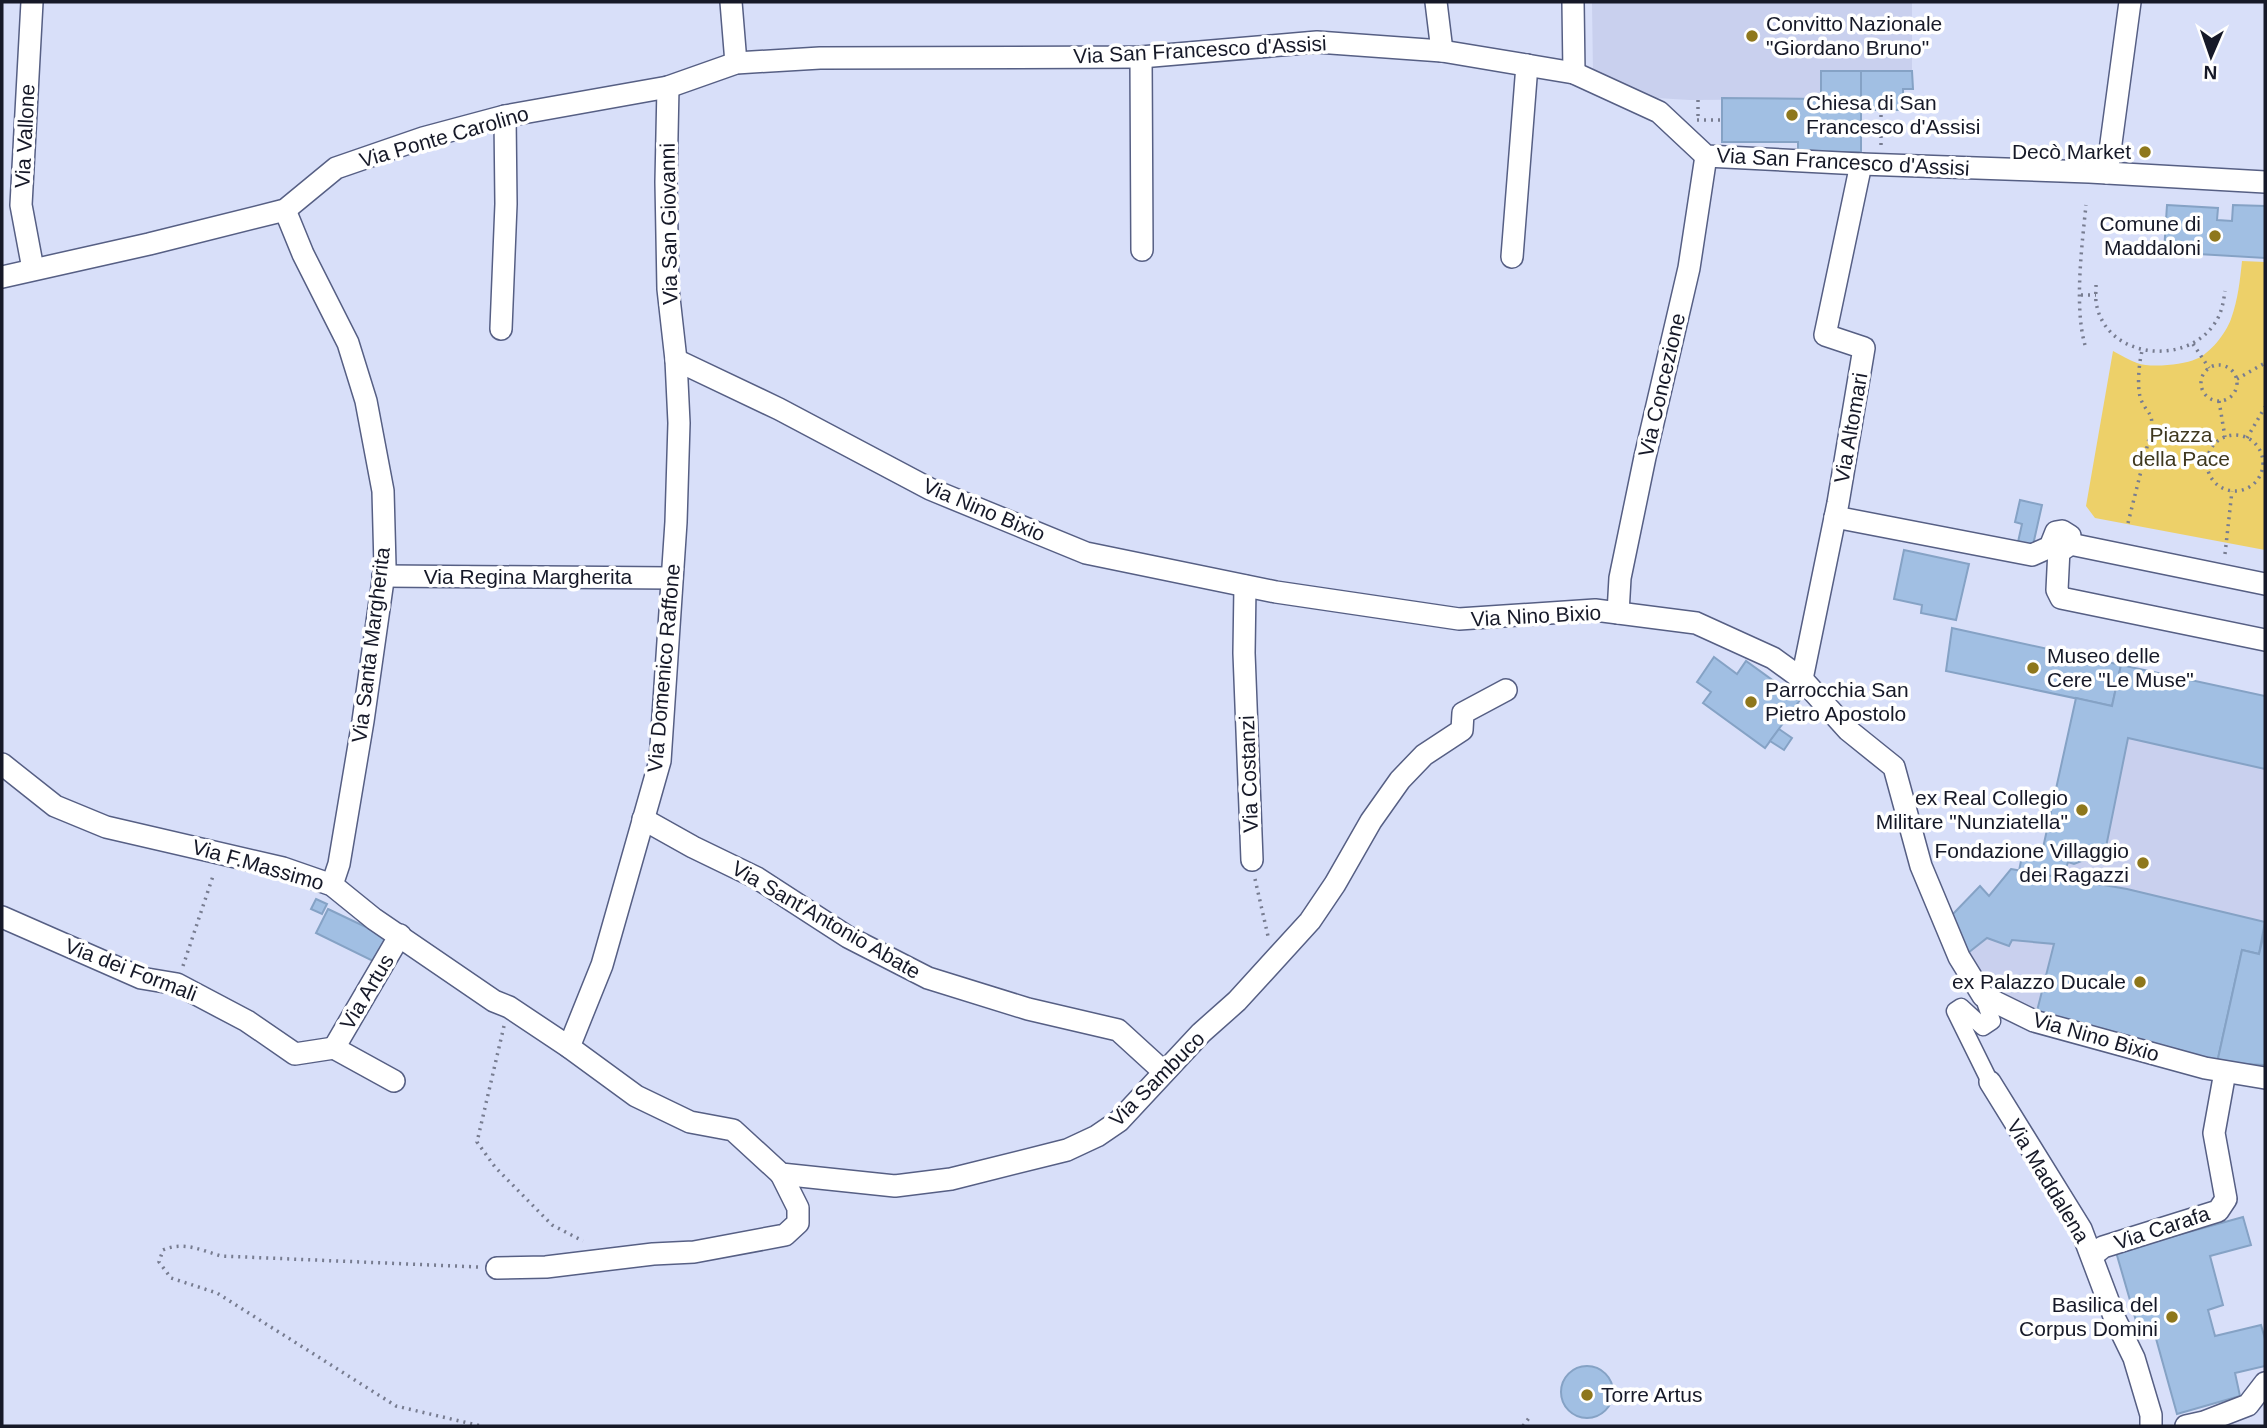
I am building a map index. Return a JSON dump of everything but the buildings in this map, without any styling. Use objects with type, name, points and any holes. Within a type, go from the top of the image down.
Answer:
[{"type":"street","name":"Via Vallone","points":[[32,2],[21,205],[33,269]]},
{"type":"street","points":[[731,2],[736,63]]},
{"type":"street","points":[[1436,2],[1442,51]]},
{"type":"street","points":[[1573,2],[1574,73]]},
{"type":"street","points":[[2107,173],[2130,2]]},
{"type":"street","name":"Via San Francesco d'Assisi","points":[[736,63],[820,58],[1141,57],[1317,42],[1442,51],[1574,73],[1659,112],[1706,156],[2265,182]]},
{"type":"street","points":[[1141,57],[1142,250]]},
{"type":"street","name":"Via Ponte Carolino","points":[[2,277],[285,210],[336,169],[423,138],[505,116],[668,87],[736,63]]},
{"type":"street","points":[[1512,257],[1527,65]]},
{"type":"street","name":"Via San Giovanni","points":[[668,87],[668,289],[676,360]]},
{"type":"street","points":[[501,329],[506,204],[505,116]]},
{"type":"street","name":"Via Concezione","points":[[1618,613],[1620,578],[1644,457],[1689,268],[1706,156]]},
{"type":"street","name":"Via Altomari","points":[[1802,679],[1835,517],[1864,348],[1825,335],[1871,165]]},
{"type":"street","name":"Via Santa Margherita","points":[[285,210],[303,254],[348,343],[366,401],[383,491],[383,576],[361,734],[339,864],[332,886]]},
{"type":"street","name":"Via Domenico Raffone","points":[[569,1047],[602,965],[660,761],[673,578],[679,423],[676,360]]},
{"type":"street","name":"Via Nino Bixio","points":[[676,360],[930,489],[1086,553],[1245,586],[1459,619],[1595,610],[1696,623],[1773,658],[1802,679],[1848,730],[1894,767],[1921,866],[1959,957],[1983,996],[2034,1021],[2225,1072],[2265,1078]]},
{"type":"street","points":[[1835,517],[2032,555],[2061,545],[2265,584]]},
{"type":"street","points":[[2061,545],[2057,590],[2061,598],[2265,640]]},
{"type":"street","name":"Via Regina Margherita","points":[[383,576],[673,578]]},
{"type":"street","name":"Via Costanzi","points":[[1245,586],[1244,653],[1252,860]]},
{"type":"street","name":"Via Sambuco","points":[[780,1174],[895,1186],[951,1179],[1067,1150],[1097,1136],[1119,1121],[1201,1033],[1237,1001],[1310,921],[1371,821],[1400,780],[1424,755],[1462,730],[1464,713],[1506,690]]},
{"type":"street","name":"Via F.Massimo","points":[[2,764],[55,806],[106,827],[283,868],[332,886],[373,919],[569,1047]]},
{"type":"street","name":"Via Sant'Antonio Abate","points":[[643,819],[692,847],[757,878],[848,937],[918,973],[1028,1009],[1118,1030],[1164,1072]]},
{"type":"street","name":"Via dei Formali","points":[[2,917],[141,978],[177,984],[247,1021],[295,1054],[334,1048]]},
{"type":"street","name":"Via Artus","points":[[334,1048],[400,935]]},
{"type":"street","name":"Via Maddalena","points":[[1983,996],[1992,1021],[1983,1027],[1961,1007],[1955,1011],[1990,1082],[2081,1229],[2115,1319],[2134,1358],[2151,1415],[2151,1426]]},
{"type":"street","points":[[497,1268],[546,1267],[653,1254],[694,1252],[785,1235],[798,1223],[798,1208],[780,1174],[733,1130],[690,1122],[664,1111],[636,1096],[569,1047]]},
{"type":"street","points":[[334,1048],[394,1081]]},
{"type":"street","name":"Via Carafa","points":[[2092,1256],[2103,1247],[2218,1211],[2226,1199],[2214,1133],[2225,1072]]},
{"type":"street","points":[[2186,1426],[2248,1405],[2265,1382]]},
{"type":"path","points":[[1698,100],[1698,120]]},
{"type":"path","points":[[1871,165],[1881,110]]},
{"type":"path","points":[[2085,345],[2081,331],[2081,295],[2086,205]]},
{"type":"path","points":[[2096,285],[2097,308],[2106,327],[2123,341],[2142,351],[2166,353],[2193,343],[2211,329],[2220,315],[2225,291]]},
{"type":"path","points":[[2081,295],[2096,295]]},
{"type":"path","points":[[2193,343],[2209,368]]},
{"type":"path","points":[[2128,523],[2152,427],[2152,414],[2141,400],[2139,364],[2142,351]]},
{"type":"path","points":[[2237,379],[2265,363]]},
{"type":"path","points":[[2215,365],[2226,366],[2235,373],[2238,384],[2234,394],[2220,401],[2208,397],[2202,388],[2202,377],[2209,368],[2215,365]]},
{"type":"path","points":[[2220,401],[2225,437]]},
{"type":"path","points":[[2247,438],[2265,409]]},
{"type":"path","points":[[2240,435],[2247,438],[2260,450],[2263,458],[2261,475],[2249,488],[2232,491],[2216,483],[2207,467],[2211,449],[2225,437],[2240,435]]},
{"type":"path","points":[[177,984],[221,854]]},
{"type":"path","name":"Via Costanzi","points":[[1252,860],[1265,928],[1275,958]]},
{"type":"path","points":[[509,1007],[477,1142],[495,1167],[552,1225],[584,1241]]},
{"type":"path","points":[[481,1426],[396,1406],[217,1293],[171,1278],[159,1262],[163,1250],[187,1245],[221,1256],[497,1268]]},
{"type":"path","points":[[1523,1426],[1530,1418]]},
{"type":"shaded area","name":"Convitto Nazionale \"Giordano Bruno\"","points":[[1592,2],[1912,2],[1912,71],[1821,71],[1821,99],[1690,100],[1639,97],[1593,74]]},
{"type":"shaded area","name":"Fondazione Villaggio dei Ragazzi","points":[[2121,665],[2265,696],[2265,934],[2259,954],[2037,1011],[1995,994],[1978,973],[1952,915],[1980,886],[1989,895],[2011,869],[2019,871],[2023,851],[2041,856],[2115,689]]},
{"type":"green space","name":"Piazza della Pace","points":[[2242,261],[2265,262],[2265,550],[2095,518],[2086,506],[2113,351],[2137,363],[2150,365],[2183,363],[2207,353],[2231,319]]},
{"type":"place","name":"Convitto Nazionale \"Giordano Bruno\"","points":[[1752,36]]},
{"type":"place","name":"Chiesa di San Francesco d'Assisi","points":[[1792,115]]},
{"type":"place","name":"Decò Market","points":[[2145,152]]},
{"type":"place","name":"Comune di Maddaloni","points":[[2215,236]]},
{"type":"place","name":"Museo delle Cere \"Le Muse\"","points":[[2033,668]]},
{"type":"place","name":"Parrocchia San Pietro Apostolo","points":[[1751,702]]},
{"type":"place","name":"ex Real Collegio Militare \"Nunziatella\"","points":[[2082,810]]},
{"type":"place","name":"Fondazione Villaggio dei Ragazzi","points":[[2143,863]]},
{"type":"place","name":"ex Palazzo Ducale","points":[[2140,982]]},
{"type":"place","name":"Basilica del Corpus Domini","points":[[2172,1317]]},
{"type":"place","name":"Torre Artus","points":[[1587,1395]]}]
